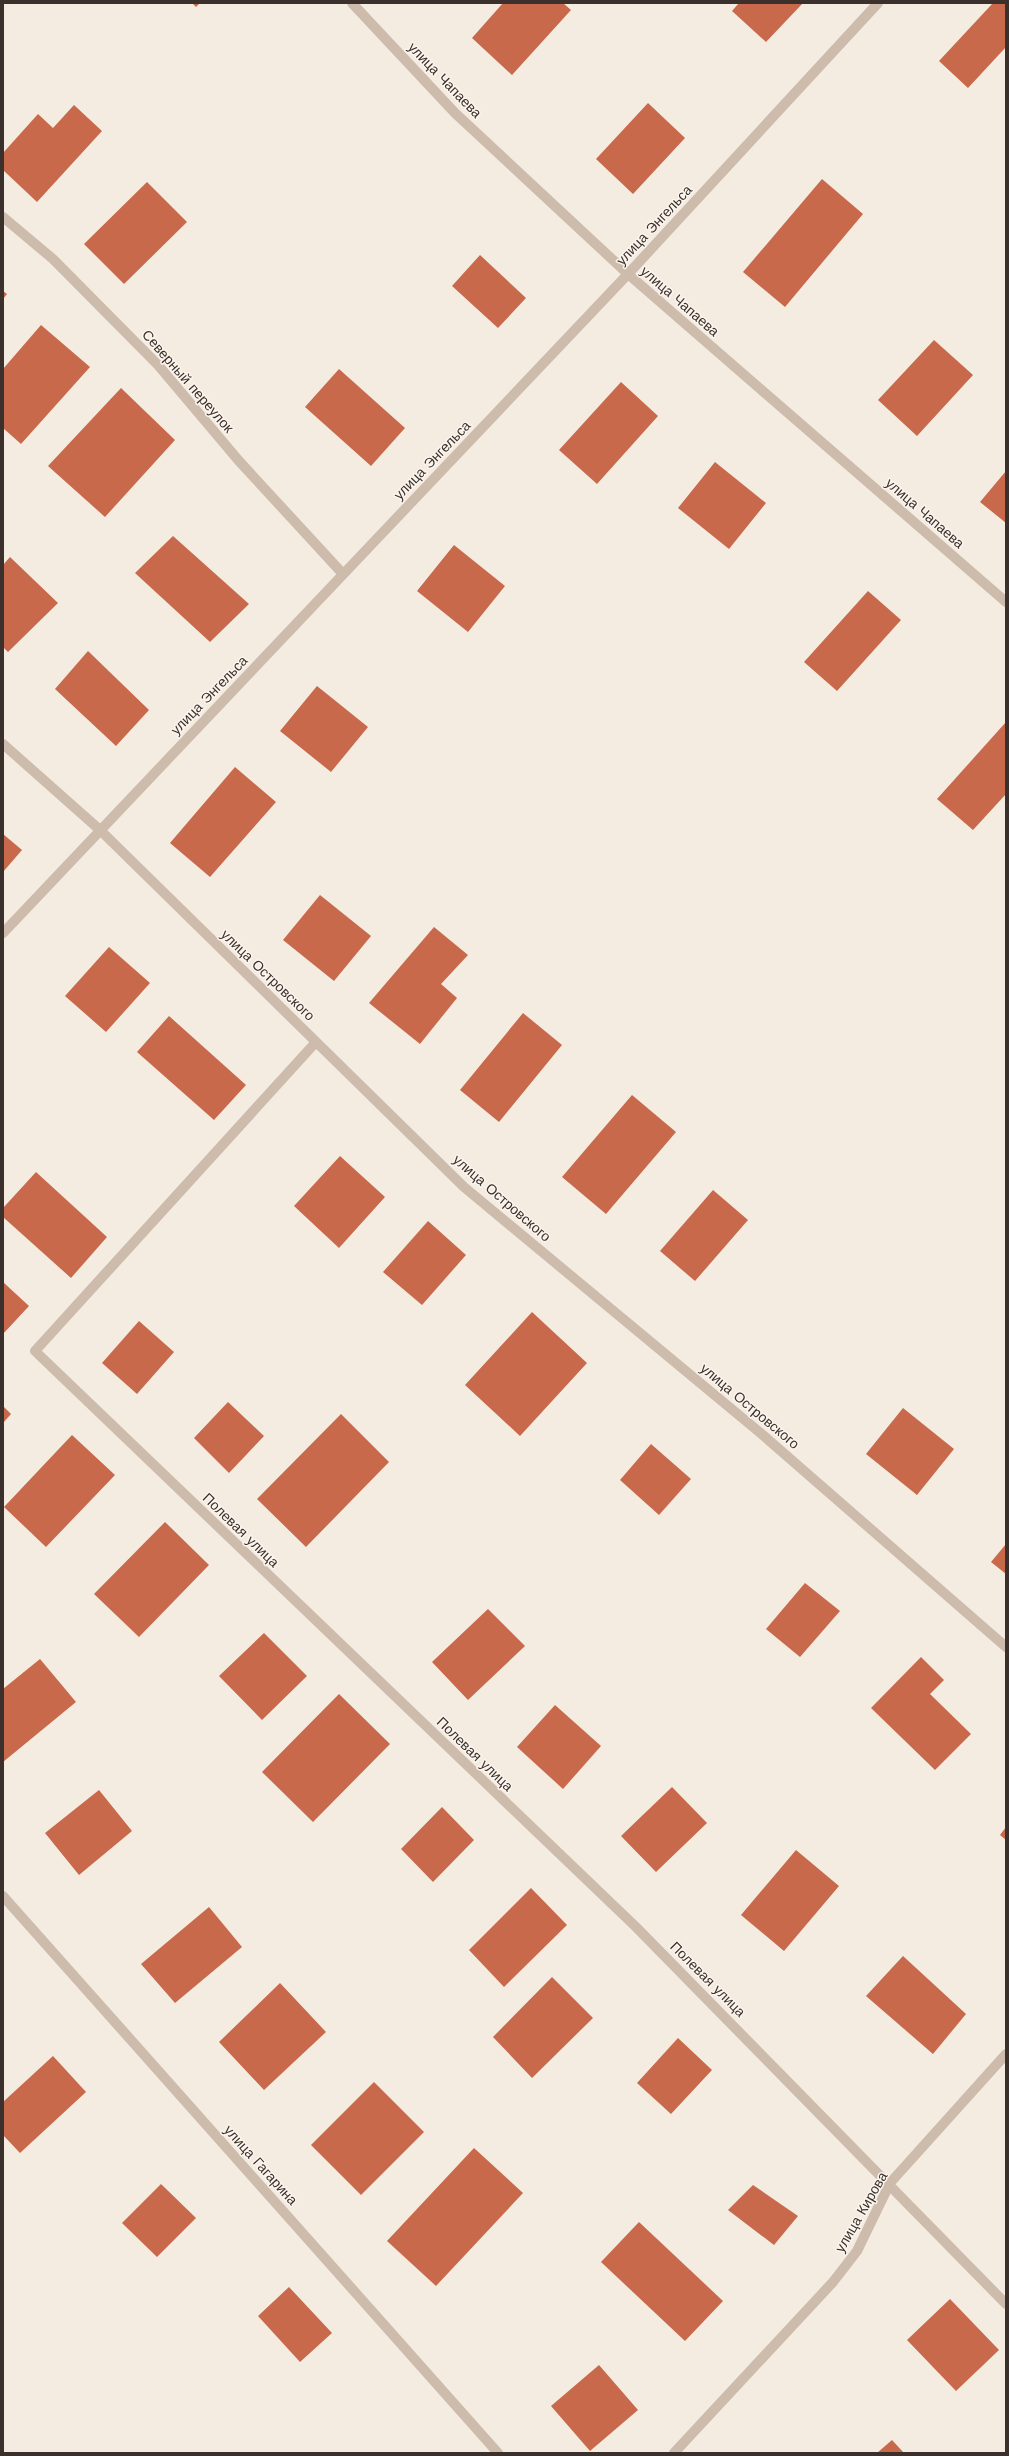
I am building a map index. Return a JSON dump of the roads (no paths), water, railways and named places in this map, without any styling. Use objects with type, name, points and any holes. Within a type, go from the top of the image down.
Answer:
[{"type":"street","name":"улица Чапаева","points":[[352,3],[455,113],[628,274],[1006,602]]},
{"type":"street","name":"улица Энгельса","points":[[3,933],[628,274],[878,3]]},
{"type":"street","name":"Северный переулок","points":[[3,217],[53,259],[158,365],[239,461],[343,574]]},
{"type":"street","name":"улица Островского","points":[[3,744],[100,830],[464,1187],[764,1436],[1006,1647]]},
{"type":"street","name":"Полевая улица","points":[[316,1042],[35,1351],[636,1927],[890,2183],[1006,2304]]},
{"type":"street","name":"улица Гагарина","points":[[3,1896],[498,2453]]},
{"type":"street","name":"улица Кирова","points":[[674,2453],[833,2282],[857,2251],[890,2183],[1006,2054]]}]
